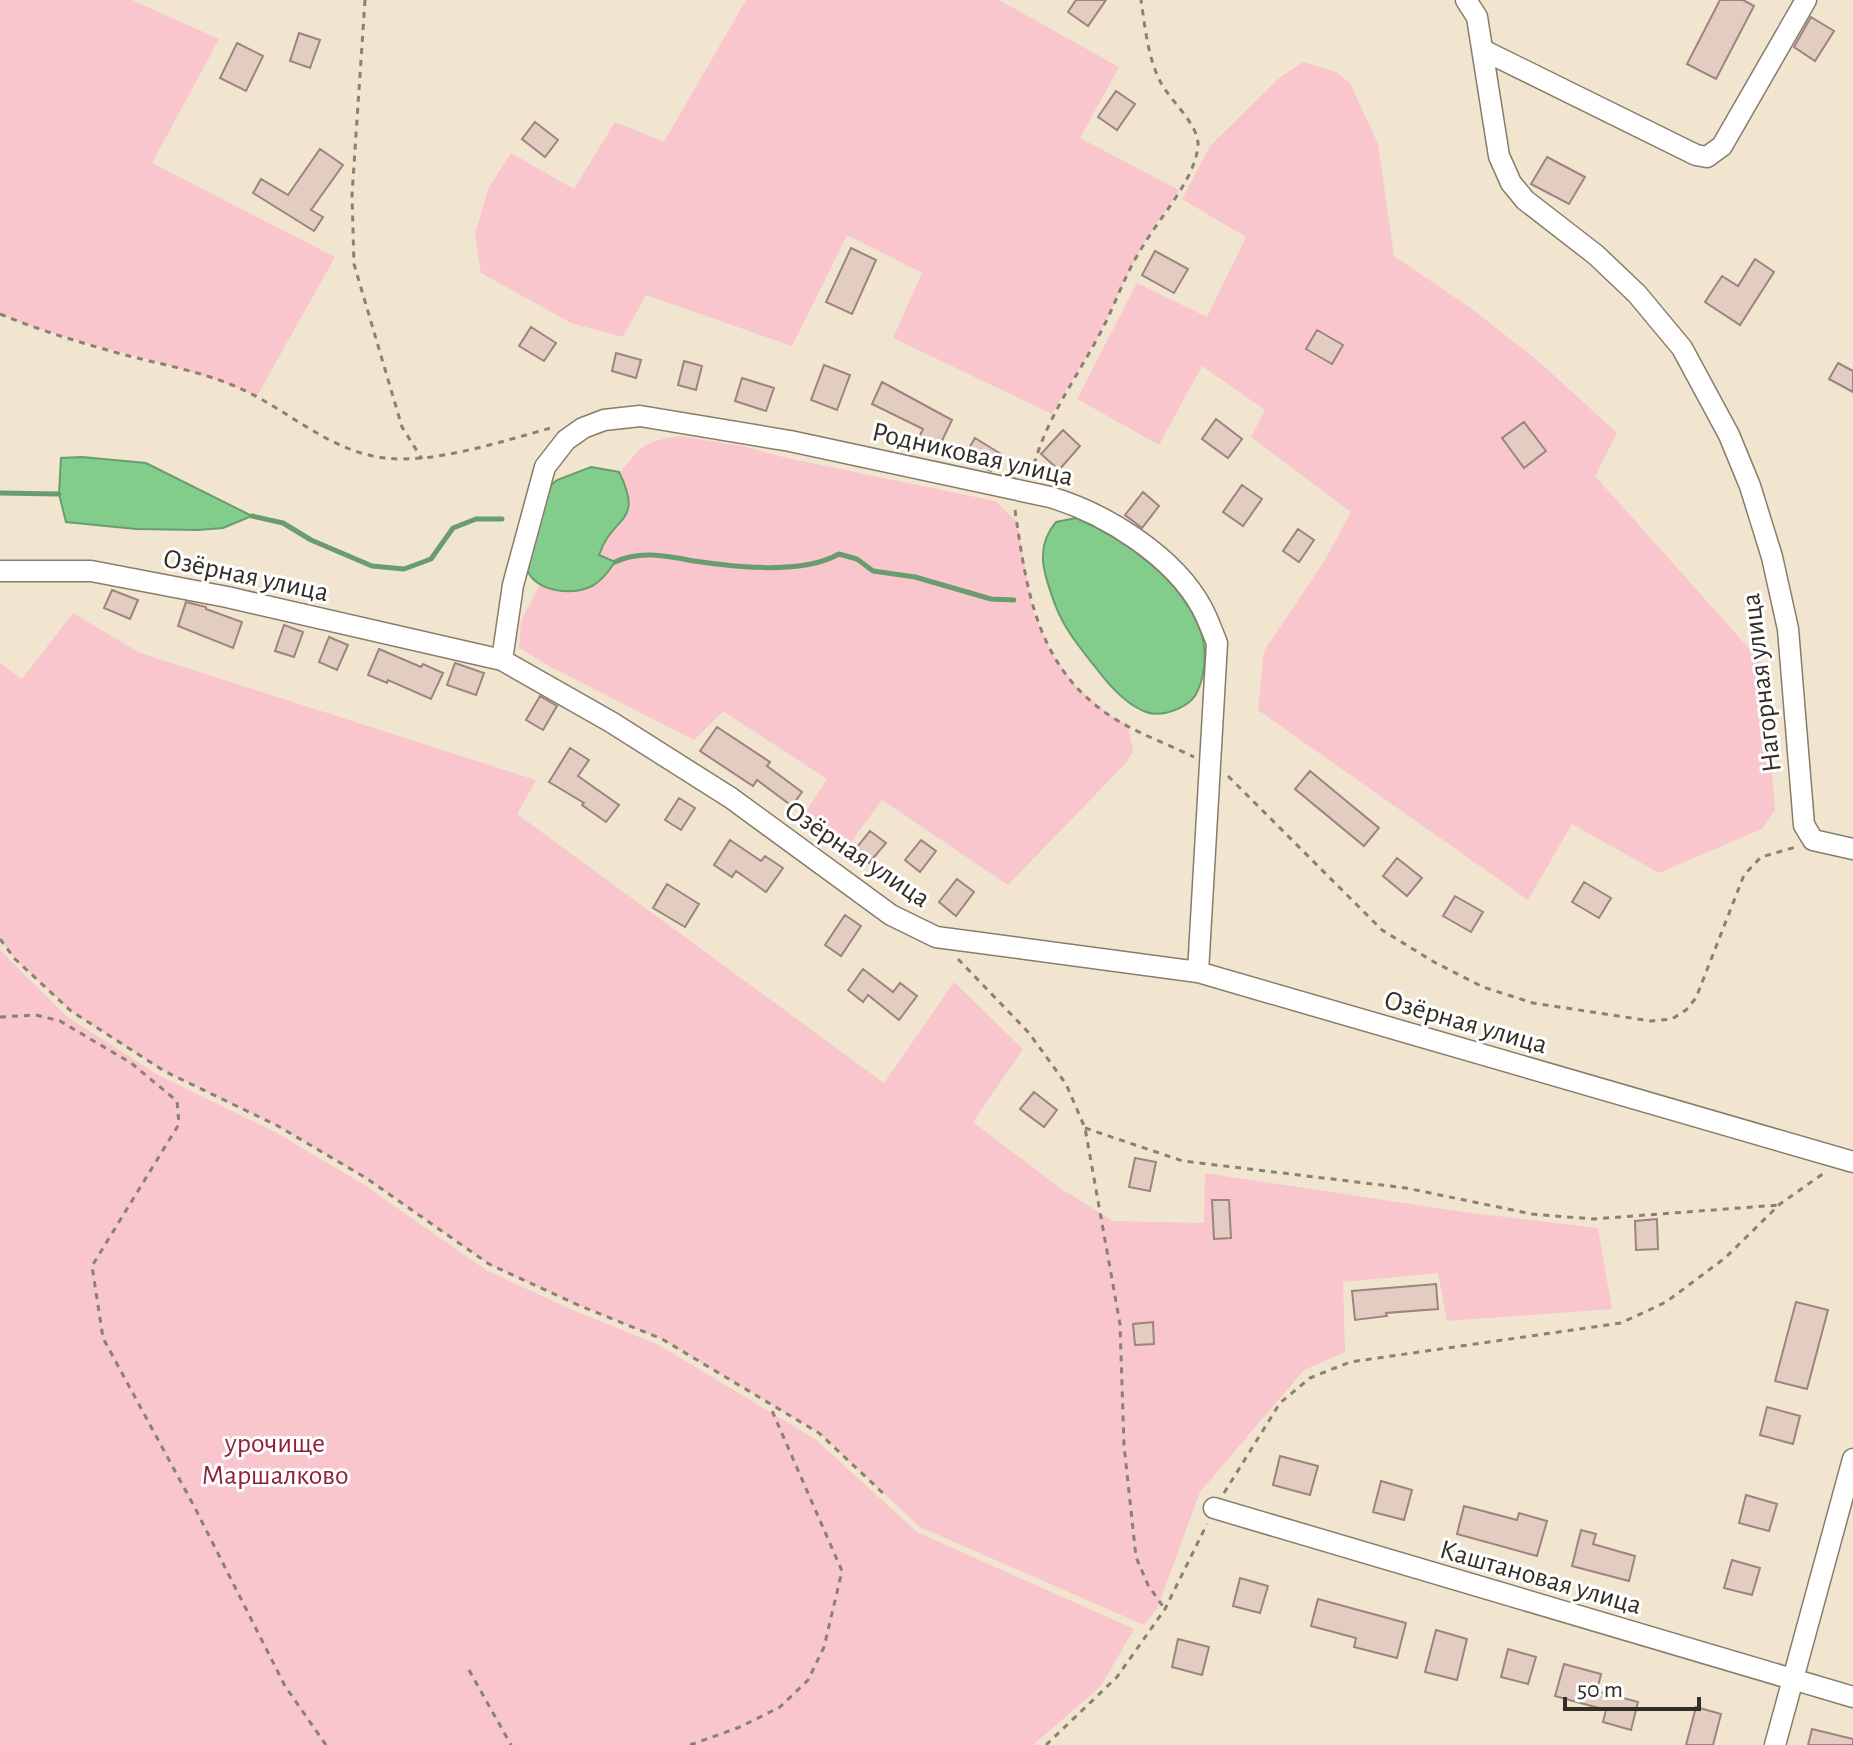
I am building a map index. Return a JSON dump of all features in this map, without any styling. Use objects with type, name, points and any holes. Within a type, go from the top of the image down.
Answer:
[{"type":"street","points":[[1483,50],[1696,155],[1707,157],[1722,146],[1806,0]]},
{"type":"street","name":"Нагорная улица","points":[[1477,6],[1499,156],[1511,183],[1525,200],[1596,255],[1637,294],[1682,348],[1729,435],[1763,523],[1785,614],[1804,825],[1813,840],[1822,844]]},
{"type":"street","name":"Родниковая улица","points":[[502,660],[513,585],[545,467],[566,440],[583,428],[604,420],[640,416],[775,438],[1080,506],[1124,529],[1183,580],[1202,608],[1217,643],[1198,972]]},
{"type":"street","name":"Озёрная улица","points":[[0,571],[91,571],[227,597],[502,660],[611,722],[731,798],[891,915],[936,937],[1198,972],[1848,1161]]},
{"type":"street","points":[[1822,844],[1853,849]]},
{"type":"street","points":[[1775,1745],[1853,1459]]},
{"type":"street","name":"Каштановая улица","points":[[1214,1508],[1853,1697]]},
{"type":"path","points":[[365,0],[352,195],[354,264],[402,427],[422,459]]},
{"type":"path","points":[[1141,0],[1148,42],[1160,83],[1184,113],[1199,141],[1193,166],[1140,249],[1098,337],[1052,414],[1019,491],[1033,611],[1051,652],[1077,688],[1115,719],[1210,764],[1230,778],[1382,930],[1483,987],[1533,1003],[1651,1021],[1672,1019],[1686,1010],[1696,998],[1744,875],[1761,857],[1785,848],[1822,844]]},
{"type":"path","points":[[0,314],[105,350],[231,384],[257,396],[334,444],[383,458],[422,459],[556,426]]},
{"type":"path","points":[[936,937],[1029,1033],[1066,1084],[1085,1128],[1120,1324],[1124,1445],[1136,1557],[1148,1585],[1165,1609]]},
{"type":"path","points":[[0,939],[15,959],[71,1011],[164,1071],[278,1126],[366,1178],[489,1264],[662,1339],[819,1433],[885,1495]]},
{"type":"path","points":[[0,1017],[36,1015],[60,1021],[131,1063],[177,1101],[179,1124],[92,1266],[103,1338],[195,1508],[285,1686],[326,1745]]},
{"type":"path","points":[[1085,1128],[1183,1161],[1390,1185],[1532,1214],[1593,1219],[1780,1204]]},
{"type":"path","points":[[1046,1745],[1117,1677],[1165,1609],[1214,1508],[1280,1403],[1310,1378],[1350,1362],[1621,1323],[1666,1302],[1725,1258],[1780,1204],[1848,1161]]},
{"type":"path","points":[[690,1745],[740,1727],[780,1707],[808,1680],[824,1647],[842,1571],[770,1405]]},
{"type":"path","points":[[469,1670],[511,1745]]},
{"type":"green space","points":[[0,0],[132,0],[219,39],[152,163],[335,257],[257,396],[194,372],[64,336],[0,314]]},
{"type":"green space","points":[[746,0],[999,0],[1119,67],[1080,138],[1179,190],[1140,249],[1098,337],[1052,414],[893,338],[922,273],[847,235],[792,346],[646,295],[623,337],[571,323],[481,273],[475,235],[488,189],[511,153],[574,189],[615,122],[664,142]]},
{"type":"green space","points":[[1303,62],[1336,72],[1350,83],[1378,144],[1394,256],[1469,307],[1536,359],[1617,433],[1595,476],[1763,664],[1775,810],[1762,829],[1659,873],[1572,824],[1528,900],[1258,710],[1264,651],[1325,560],[1351,512],[1251,437],[1265,410],[1202,366],[1159,445],[1077,399],[1137,283],[1207,317],[1246,237],[1182,199],[1210,146],[1278,79]]},
{"type":"green space","points":[[680,436],[742,446],[995,501],[1017,522],[1033,611],[1051,652],[1077,688],[1115,719],[1128,725],[1133,751],[1126,763],[1008,885],[882,800],[845,850],[801,819],[827,779],[723,711],[694,740],[519,648],[521,621],[539,586],[563,591],[615,562],[599,555],[605,538],[621,524],[629,493],[619,472],[646,445]]},
{"type":"green space","points":[[73,613],[140,653],[536,780],[517,814],[884,1083],[954,982],[1023,1049],[973,1122],[1060,1188],[1113,1221],[1204,1223],[1205,1173],[1463,1212],[1598,1228],[1612,1309],[1447,1321],[1438,1273],[1343,1282],[1345,1352],[1304,1370],[1200,1492],[1157,1609],[1144,1625],[920,1527],[819,1433],[662,1339],[489,1264],[366,1178],[278,1126],[164,1071],[71,1011],[15,959],[0,939],[0,663],[22,679]]},
{"type":"green space","name":"урочище Маршалково","points":[[0,950],[66,1016],[160,1076],[275,1132],[363,1184],[486,1270],[659,1345],[815,1439],[917,1532],[1134,1629],[1101,1686],[1033,1745],[0,1745]]},
{"type":"shaded area","points":[[61,458],[146,463],[252,516],[223,528],[198,530],[136,529],[66,522],[59,494]]},
{"type":"shaded area","points":[[591,467],[619,472],[626,489],[628,511],[611,532],[599,555],[615,562],[592,586],[575,591],[556,590],[539,583],[527,570],[538,523],[551,485]]},
{"type":"shaded area","points":[[1076,518],[1113,537],[1149,562],[1191,611],[1202,637],[1204,668],[1195,696],[1183,706],[1168,712],[1153,713],[1132,704],[1106,681],[1064,624],[1048,585],[1043,553],[1049,532],[1056,522]]},
{"type":"building","points":[[1076,0],[1106,0],[1088,26],[1068,12]]},
{"type":"building","points":[[1720,0],[1743,0],[1754,6],[1716,79],[1687,64]]},
{"type":"building","points":[[1811,17],[1834,31],[1815,61],[1794,47]]},
{"type":"building","points":[[299,33],[320,40],[310,68],[290,61]]},
{"type":"building","points":[[237,43],[263,56],[246,91],[220,78]]},
{"type":"building","points":[[1116,91],[1135,104],[1117,130],[1098,117]]},
{"type":"building","points":[[535,122],[558,140],[545,157],[522,139]]},
{"type":"building","points":[[320,149],[343,165],[311,210],[323,217],[314,231],[253,193],[261,179],[288,195]]},
{"type":"building","points":[[1547,157],[1585,177],[1569,204],[1531,184]]},
{"type":"building","points":[[851,248],[876,260],[852,314],[826,302]]},
{"type":"building","points":[[1155,251],[1188,269],[1174,293],[1142,275]]},
{"type":"building","points":[[1755,259],[1774,272],[1740,325],[1705,302],[1722,276],[1738,286]]},
{"type":"building","points":[[531,327],[556,343],[544,361],[519,346]]},
{"type":"building","points":[[1317,330],[1343,345],[1332,364],[1306,349]]},
{"type":"building","points":[[616,353],[641,360],[636,378],[612,371]]},
{"type":"building","points":[[684,361],[702,366],[696,390],[678,385]]},
{"type":"building","points":[[1838,363],[1853,371],[1853,392],[1829,379]]},
{"type":"building","points":[[824,365],[850,375],[837,410],[811,400]]},
{"type":"building","points":[[742,378],[774,388],[766,411],[735,401]]},
{"type":"building","points":[[882,382],[952,420],[939,447],[919,437],[923,429],[872,404]]},
{"type":"building","points":[[1216,419],[1242,439],[1228,458],[1202,439]]},
{"type":"building","points":[[1524,422],[1546,451],[1524,468],[1502,438]]},
{"type":"building","points":[[1063,430],[1080,446],[1059,470],[1041,454]]},
{"type":"building","points":[[975,438],[1001,454],[991,471],[963,458]]},
{"type":"building","points":[[1242,485],[1262,499],[1243,526],[1223,512]]},
{"type":"building","points":[[1143,492],[1159,506],[1142,528],[1125,515]]},
{"type":"building","points":[[1298,529],[1314,540],[1299,562],[1283,551]]},
{"type":"building","points":[[112,590],[138,600],[130,619],[104,608]]},
{"type":"building","points":[[186,602],[242,622],[233,648],[178,626]]},
{"type":"building","points":[[284,625],[303,632],[294,657],[275,651]]},
{"type":"building","points":[[329,637],[348,645],[337,670],[319,662]]},
{"type":"building","points":[[379,649],[443,673],[431,699],[388,680],[387,683],[368,675]]},
{"type":"building","points":[[455,663],[484,673],[476,695],[447,685]]},
{"type":"building","points":[[540,696],[557,706],[543,730],[526,720]]},
{"type":"building","points":[[717,727],[770,762],[767,766],[802,792],[792,806],[757,780],[753,786],[700,751]]},
{"type":"building","points":[[570,748],[589,760],[578,776],[619,805],[606,822],[582,805],[584,803],[549,782]]},
{"type":"building","points":[[1310,771],[1379,828],[1364,846],[1295,789]]},
{"type":"building","points":[[679,798],[695,808],[681,830],[665,820]]},
{"type":"building","points":[[870,831],[886,843],[869,863],[854,851]]},
{"type":"building","points":[[730,840],[761,861],[765,856],[783,868],[766,892],[736,871],[732,877],[714,865]]},
{"type":"building","points":[[921,840],[936,851],[920,872],[905,860]]},
{"type":"building","points":[[1397,858],[1422,878],[1407,896],[1383,876]]},
{"type":"building","points":[[957,879],[974,892],[956,916],[939,902]]},
{"type":"building","points":[[1584,882],[1611,898],[1599,918],[1572,902]]},
{"type":"building","points":[[667,884],[699,904],[685,927],[653,908]]},
{"type":"building","points":[[1455,896],[1483,912],[1471,932],[1443,916]]},
{"type":"building","points":[[845,915],[861,926],[841,956],[825,945]]},
{"type":"building","points":[[863,969],[893,992],[900,983],[917,996],[899,1020],[868,995],[863,1002],[848,990]]},
{"type":"building","points":[[1034,1092],[1057,1110],[1044,1127],[1020,1109]]},
{"type":"building","points":[[1135,1158],[1156,1162],[1150,1191],[1129,1187]]},
{"type":"building","points":[[1212,1200],[1229,1200],[1231,1238],[1214,1239]]},
{"type":"building","points":[[1657,1219],[1658,1249],[1636,1250],[1635,1221]]},
{"type":"building","points":[[1436,1284],[1438,1309],[1386,1313],[1387,1316],[1355,1320],[1352,1291]]},
{"type":"building","points":[[1796,1302],[1828,1310],[1807,1389],[1775,1381]]},
{"type":"building","points":[[1153,1322],[1154,1344],[1135,1345],[1133,1324]]},
{"type":"building","points":[[1767,1407],[1800,1416],[1793,1444],[1760,1435]]},
{"type":"building","points":[[1280,1456],[1318,1466],[1310,1495],[1273,1485]]},
{"type":"building","points":[[1381,1481],[1412,1490],[1404,1520],[1373,1512]]},
{"type":"building","points":[[1746,1495],[1777,1504],[1769,1531],[1739,1523]]},
{"type":"building","points":[[1464,1506],[1517,1520],[1519,1513],[1547,1521],[1537,1556],[1457,1534]]},
{"type":"building","points":[[1581,1530],[1596,1534],[1593,1544],[1635,1556],[1629,1581],[1572,1566]]},
{"type":"building","points":[[1732,1560],[1760,1568],[1752,1595],[1724,1588]]},
{"type":"building","points":[[1240,1578],[1268,1586],[1260,1613],[1233,1606]]},
{"type":"building","points":[[1318,1599],[1406,1623],[1397,1658],[1354,1647],[1356,1638],[1311,1626]]},
{"type":"building","points":[[1436,1630],[1467,1639],[1457,1680],[1425,1672]]},
{"type":"building","points":[[1178,1639],[1209,1647],[1202,1675],[1172,1667]]},
{"type":"building","points":[[1508,1649],[1536,1657],[1528,1684],[1501,1677]]},
{"type":"building","points":[[1564,1664],[1601,1674],[1597,1691],[1638,1702],[1631,1730],[1603,1722],[1606,1710],[1555,1696]]},
{"type":"building","points":[[1696,1707],[1721,1714],[1713,1745],[1686,1745]]},
{"type":"building","points":[[1812,1729],[1853,1739],[1853,1745],[1808,1745]]},
{"type":"waterway","points":[[0,493],[59,494]]},
{"type":"waterway","points":[[252,516],[283,523],[311,540],[372,566],[404,569],[431,559],[453,528],[476,519],[502,519]]},
{"type":"waterway","points":[[615,562],[634,556],[654,555],[768,568],[806,565],[839,554],[857,559],[873,571],[915,577],[991,599],[1014,600]]}]
